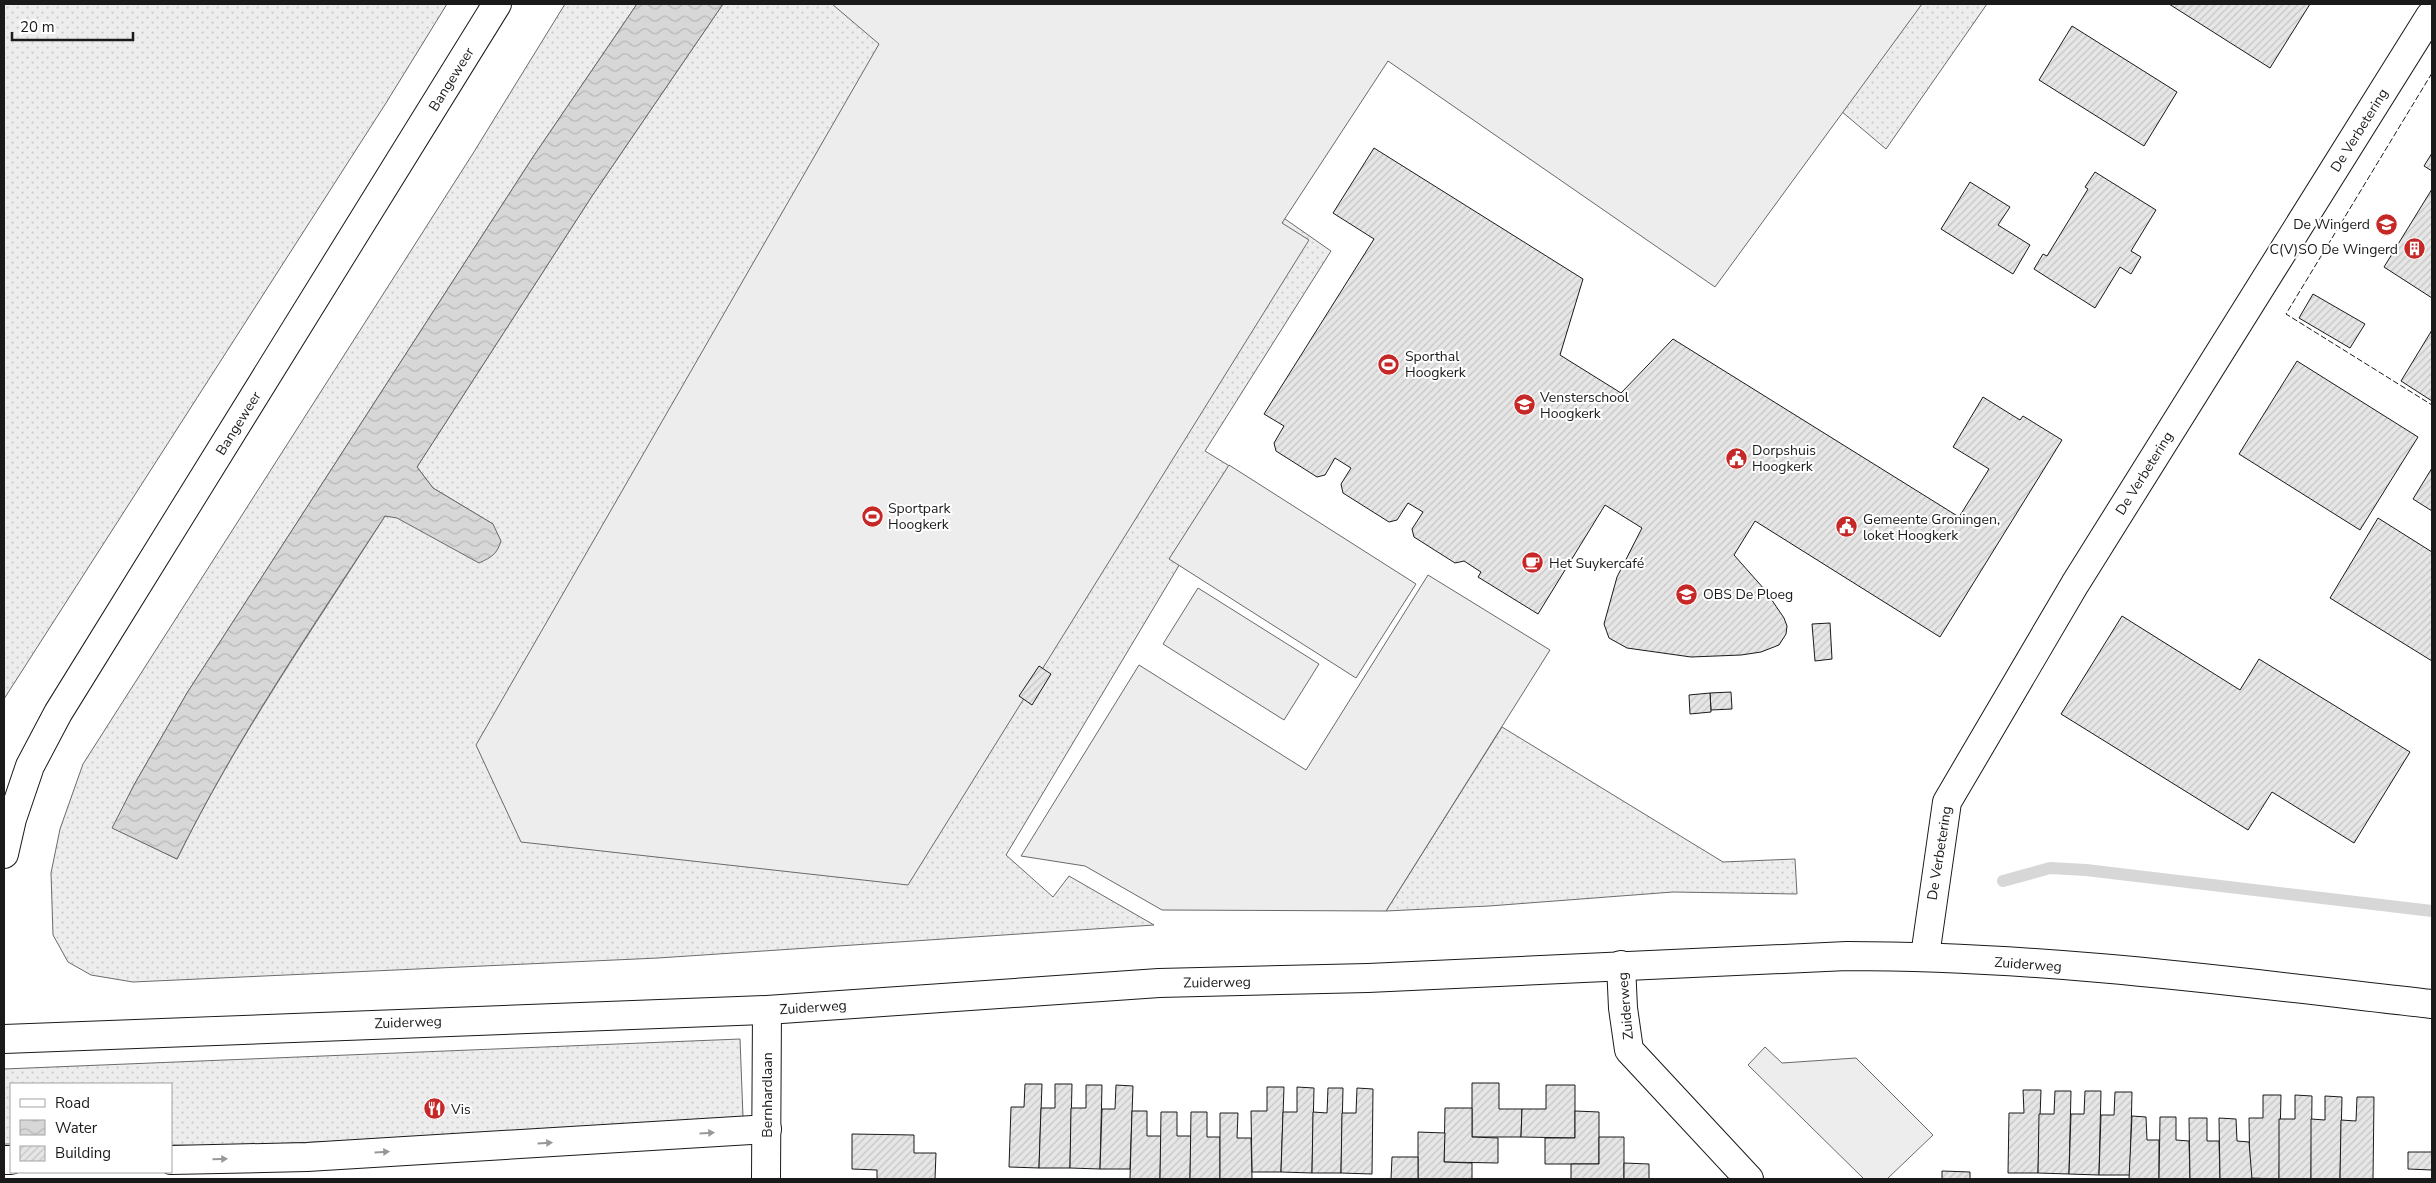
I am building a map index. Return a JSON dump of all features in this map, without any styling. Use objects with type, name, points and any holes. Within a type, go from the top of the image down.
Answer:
[{"type":"street","name":"Bangeweer","points":[[4,854],[12,819],[30,766],[58,713],[497,4]]},
{"type":"street","name":"De Verbetering","points":[[1925,956],[1946,802],[2075,584],[2430,16]]},
{"type":"street","name":"Zuiderweg","points":[[4,1039],[767,1010],[1159,984],[1368,978],[1847,956],[1925,956],[2182,975],[2432,1004]]},
{"type":"street","name":"Zuiderweg","points":[[1621,965],[1623,1008],[1629,1050],[1749,1179]]},
{"type":"street","name":"Bernhardlaan","points":[[766,1179],[767,1010]]},
{"type":"street","points":[[172,1160],[307,1168],[767,1130]]},
{"type":"shaded area","points":[[4,4],[447,4],[386,103],[4,699]]},
{"type":"shaded area","points":[[565,4],[637,4],[533,157],[187,693],[134,785],[113,828],[177,859],[200,814],[250,728],[385,516],[493,524],[433,488],[417,467],[592,196],[723,4],[1400,4],[1265,205],[1331,251],[1205,451],[1236,470],[1006,855],[1053,897],[1069,876],[1154,925],[658,958],[133,982],[91,975],[68,962],[53,935],[51,873],[60,829],[83,764],[472,155]]},
{"type":"shaded area","name":"Sportpark Hoogkerk","points":[[832,4],[1922,4],[1715,287],[1388,61],[1282,223],[1309,240],[908,885],[521,842],[476,745],[879,44]]},
{"type":"shaded area","points":[[1670,4],[1987,4],[1886,149],[1841,111]]},
{"type":"shaded area","points":[[1229,465],[1416,584],[1356,678],[1169,559]]},
{"type":"shaded area","points":[[1428,575],[1550,650],[1386,911],[1162,910],[1085,866],[1021,856],[1139,665],[1306,770]]},
{"type":"shaded area","points":[[1198,588],[1319,664],[1284,720],[1163,644]]},
{"type":"shaded area","points":[[1502,727],[1723,862],[1795,859],[1797,894],[1673,892],[1489,906],[1386,911]]},
{"type":"shaded area","points":[[740,1039],[743,1117],[554,1132],[224,1146],[172,1145],[172,1083],[10,1083],[10,1144],[4,1144],[4,1069]]},
{"type":"shaded area","points":[[1765,1047],[1782,1063],[1856,1058],[1933,1135],[1887,1179],[1864,1179],[1748,1065]]},
{"type":"water","points":[[637,4],[723,4],[592,196],[417,467],[433,488],[493,524],[501,541],[498,549],[491,557],[479,563],[397,518],[385,516],[249,727],[177,859],[112,828],[134,785],[187,693],[533,157]]},
{"type":"building","points":[[2169,4],[2310,4],[2270,68]]},
{"type":"building","points":[[2072,26],[2177,92],[2144,146],[2039,80]]},
{"type":"building","name":"Vensterschool Hoogkerk","points":[[1374,148],[1583,279],[1560,355],[1621,393],[1673,339],[1959,517],[1989,469],[1953,447],[1983,397],[2020,420],[2023,416],[2062,440],[1940,637],[1755,521],[1734,555],[1765,590],[1784,618],[1787,626],[1786,634],[1779,645],[1761,652],[1741,655],[1691,657],[1627,648],[1609,638],[1604,624],[1617,577],[1642,528],[1605,505],[1538,614],[1478,577],[1481,572],[1464,561],[1455,563],[1414,537],[1412,529],[1423,512],[1408,503],[1397,520],[1389,522],[1343,493],[1341,484],[1351,468],[1335,458],[1325,475],[1317,477],[1276,451],[1274,443],[1284,426],[1264,414],[1374,239],[1333,213]]},
{"type":"building","points":[[2432,153],[2432,171],[2424,166]]},
{"type":"building","points":[[2095,172],[2156,210],[2131,251],[2141,257],[2131,274],[2120,267],[2095,308],[2034,269],[2043,254],[2047,256],[2088,189],[2085,187]]},
{"type":"building","points":[[1970,182],[2010,207],[1998,225],[2030,245],[2013,274],[1941,229]]},
{"type":"building","name":"C(V)SO De Wingerd","points":[[2432,189],[2432,298],[2384,267]]},
{"type":"building","points":[[2313,294],[2365,324],[2350,348],[2299,318]]},
{"type":"building","points":[[2432,330],[2432,401],[2401,381]]},
{"type":"building","points":[[2297,361],[2418,437],[2360,530],[2239,454]]},
{"type":"building","points":[[2432,468],[2432,511],[2413,499]]},
{"type":"building","points":[[2378,518],[2432,552],[2432,661],[2330,598]]},
{"type":"building","points":[[2122,616],[2240,690],[2259,659],[2410,752],[2354,843],[2272,792],[2248,830],[2061,714]]},
{"type":"building","points":[[1830,623],[1832,659],[1815,661],[1812,624]]},
{"type":"building","points":[[1039,666],[1051,674],[1032,705],[1019,696]]},
{"type":"building","points":[[1731,692],[1732,709],[1711,710],[1710,693]]},
{"type":"building","points":[[1710,693],[1711,712],[1690,714],[1689,695]]},
{"type":"building","points":[[1472,1083],[1499,1083],[1499,1109],[1522,1109],[1521,1137],[1472,1137]]},
{"type":"building","points":[[1025,1084],[1042,1084],[1039,1168],[1009,1167],[1011,1107],[1024,1107]]},
{"type":"building","points":[[1055,1084],[1072,1084],[1070,1168],[1039,1168],[1041,1108],[1055,1108]]},
{"type":"building","points":[[1086,1085],[1102,1085],[1100,1169],[1070,1168],[1071,1108],[1086,1108]]},
{"type":"building","points":[[1116,1085],[1133,1086],[1130,1169],[1100,1169],[1102,1109],[1115,1109]]},
{"type":"building","points":[[1546,1085],[1575,1085],[1575,1138],[1521,1137],[1522,1109],[1546,1109]]},
{"type":"building","points":[[1267,1087],[1284,1087],[1281,1172],[1252,1172],[1251,1111],[1267,1111]]},
{"type":"building","points":[[1297,1087],[1314,1088],[1312,1173],[1281,1172],[1283,1112],[1297,1112]]},
{"type":"building","points":[[1328,1088],[1343,1088],[1341,1173],[1312,1173],[1313,1112],[1327,1113]]},
{"type":"building","points":[[1357,1088],[1373,1089],[1372,1174],[1341,1173],[1342,1113],[1356,1113]]},
{"type":"building","points":[[2023,1090],[2041,1090],[2038,1173],[2008,1173],[2009,1113],[2024,1113]]},
{"type":"building","points":[[2055,1091],[2071,1091],[2069,1174],[2038,1173],[2039,1114],[2054,1114]]},
{"type":"building","points":[[2085,1091],[2101,1091],[2099,1175],[2069,1174],[2071,1114],[2084,1114]]},
{"type":"building","points":[[2115,1092],[2132,1092],[2130,1175],[2099,1175],[2101,1115],[2114,1115]]},
{"type":"building","points":[[2263,1095],[2281,1095],[2279,1179],[2250,1178],[2249,1118],[2263,1118]]},
{"type":"building","points":[[2295,1095],[2312,1096],[2311,1179],[2279,1179],[2279,1119],[2295,1119]]},
{"type":"building","points":[[2325,1096],[2342,1097],[2340,1179],[2311,1179],[2311,1119],[2325,1120]]},
{"type":"building","points":[[2357,1097],[2374,1097],[2373,1179],[2340,1179],[2341,1120],[2356,1121]]},
{"type":"building","points":[[1445,1108],[1472,1108],[1472,1137],[1498,1138],[1498,1163],[1444,1162]]},
{"type":"building","points":[[1132,1111],[1147,1111],[1147,1136],[1161,1136],[1160,1179],[1130,1179]]},
{"type":"building","points":[[1575,1111],[1599,1112],[1599,1164],[1545,1164],[1545,1138],[1575,1138]]},
{"type":"building","points":[[1161,1112],[1177,1112],[1177,1136],[1191,1136],[1190,1179],[1160,1179]]},
{"type":"building","points":[[1191,1112],[1207,1112],[1207,1137],[1220,1137],[1220,1179],[1190,1179]]},
{"type":"building","points":[[1220,1113],[1238,1113],[1237,1138],[1251,1138],[1252,1179],[1220,1179]]},
{"type":"building","points":[[2132,1116],[2146,1117],[2147,1140],[2159,1140],[2159,1179],[2129,1179]]},
{"type":"building","points":[[2160,1117],[2176,1117],[2176,1140],[2189,1141],[2190,1179],[2159,1179]]},
{"type":"building","points":[[2189,1118],[2207,1118],[2207,1141],[2219,1141],[2220,1179],[2190,1179]]},
{"type":"building","points":[[2219,1118],[2236,1119],[2237,1141],[2249,1142],[2252,1179],[2220,1179]]},
{"type":"building","points":[[1418,1132],[1445,1133],[1444,1162],[1472,1163],[1472,1179],[1418,1179]]},
{"type":"building","points":[[852,1134],[914,1135],[914,1153],[936,1153],[935,1179],[877,1179],[877,1170],[852,1169]]},
{"type":"building","points":[[1599,1137],[1624,1137],[1624,1179],[1571,1179],[1571,1164],[1599,1164]]},
{"type":"building","points":[[2408,1152],[2432,1152],[2432,1170],[2408,1169]]},
{"type":"building","points":[[1392,1157],[1418,1157],[1418,1179],[1391,1179]]},
{"type":"building","points":[[1624,1163],[1649,1164],[1649,1179],[1624,1179]]},
{"type":"building","points":[[1942,1171],[1970,1172],[1970,1179],[1942,1179]]},
{"type":"waterway","points":[[2003,881],[2050,868],[2086,870],[2432,911]]},
{"type":"fence","points":[[2432,73],[2286,314],[2432,405]]},
{"type":"place","name":"De Wingerd","points":[[2386,224]]},
{"type":"place","name":"C(V)SO De Wingerd","points":[[2414,249]]},
{"type":"place","name":"Sporthal Hoogkerk","points":[[1389,364]]},
{"type":"place","name":"Vensterschool Hoogkerk","points":[[1524,405]]},
{"type":"place","name":"Dorpshuis Hoogkerk","points":[[1736,458]]},
{"type":"place","name":"Sportpark Hoogkerk","points":[[872,516]]},
{"type":"place","name":"Gemeente Groningen, loket Hoogkerk","points":[[1847,527]]},
{"type":"place","name":"Het Suykercafé","points":[[1533,563]]},
{"type":"place","name":"OBS De Ploeg","points":[[1687,594]]},
{"type":"place","name":"Vis","points":[[435,1109]]}]
